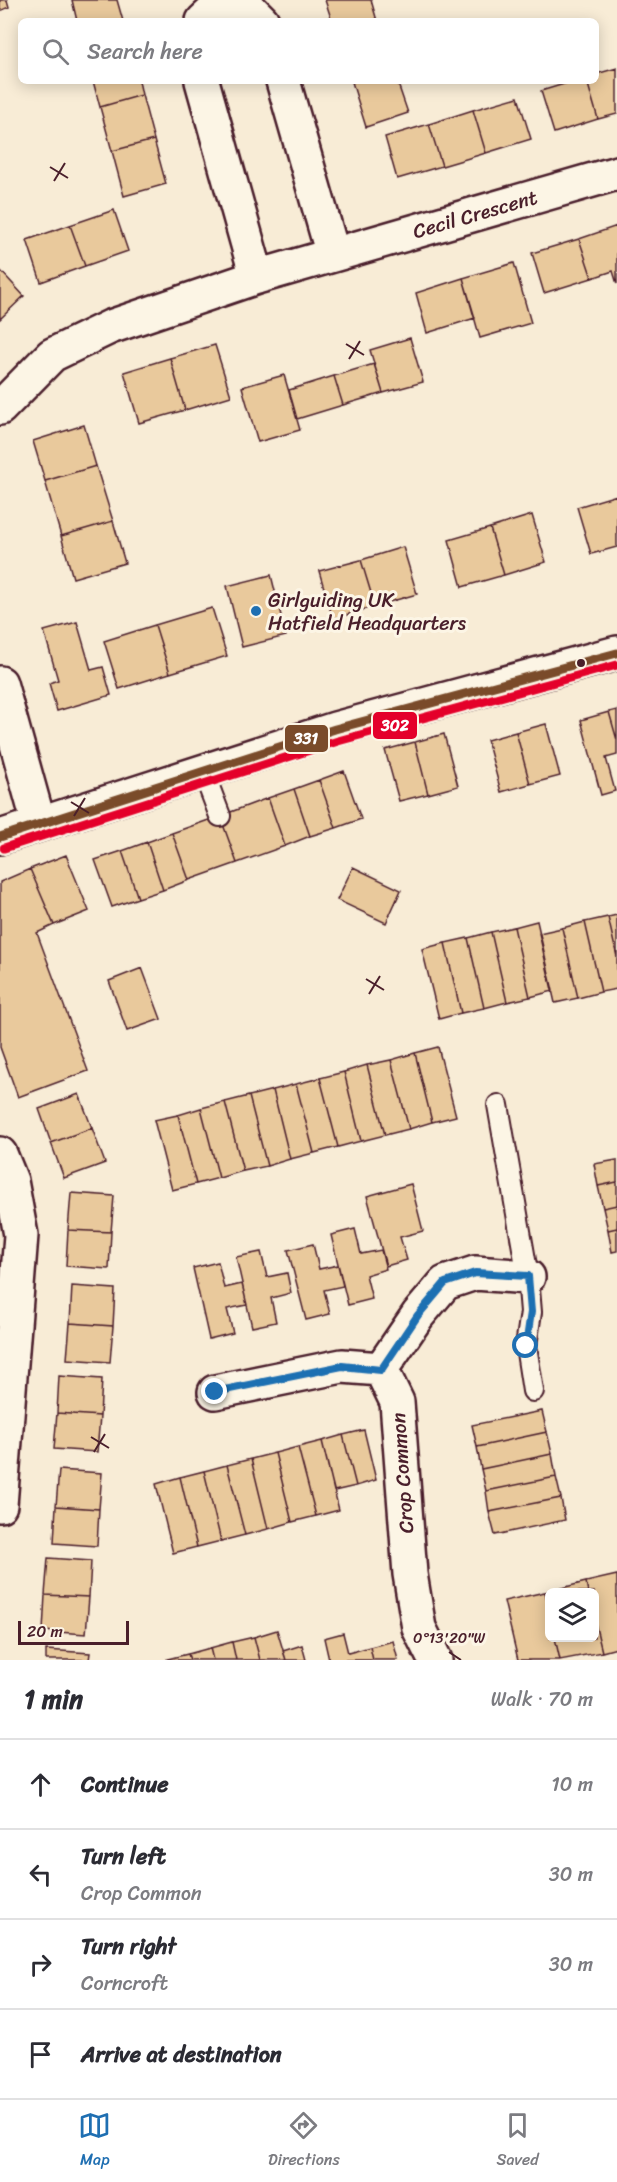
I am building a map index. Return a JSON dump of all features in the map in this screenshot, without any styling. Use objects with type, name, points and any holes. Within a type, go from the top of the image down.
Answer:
[{"type":"street","points":[[206,18],[220,5],[249,8],[259,18]]},
{"type":"street","points":[[203,84],[256,278]]},
{"type":"street","points":[[284,84],[333,255]]},
{"type":"street","name":"Cecil Crescent","points":[[0,408],[52,355],[110,327],[256,278],[617,173]]},
{"type":"street","points":[[0,837],[335,729],[617,653]]},
{"type":"street","points":[[0,683],[39,824]]},
{"type":"street","points":[[0,1154],[11,1181],[21,1235],[0,1505]]},
{"type":"street","points":[[215,1392],[342,1366],[381,1370],[418,1315],[445,1283],[475,1273],[528,1276]]},
{"type":"street","name":"Crop Common","points":[[381,1370],[397,1402],[410,1574],[419,1628],[435,1660]]},
{"type":"lane","points":[[203,771],[219,816]]},
{"type":"lane","points":[[498,1105],[528,1276],[531,1312],[526,1346],[532,1391]]},
{"type":"building","points":[[0,0],[7,0],[9,7],[0,11]]},
{"type":"building","points":[[72,0],[117,0],[122,18],[76,18]]},
{"type":"building","points":[[325,0],[371,0],[376,18],[331,18]]},
{"type":"building","points":[[617,68],[617,114],[598,119],[588,84],[599,84],[599,73]]},
{"type":"building","points":[[94,84],[140,84],[142,95],[100,107]]},
{"type":"building","points":[[353,84],[398,84],[408,113],[366,127]]},
{"type":"building","points":[[564,84],[588,84],[598,119],[554,133],[541,91]]},
{"type":"building","points":[[142,95],[154,140],[112,151],[100,107]]},
{"type":"building","points":[[518,97],[531,139],[486,153],[473,110]]},
{"type":"building","points":[[473,110],[486,153],[442,166],[429,124]]},
{"type":"building","points":[[429,124],[442,166],[397,179],[385,137]]},
{"type":"building","points":[[154,140],[166,184],[124,196],[112,151]]},
{"type":"building","points":[[114,210],[128,251],[85,266],[70,225]]},
{"type":"building","points":[[70,225],[85,266],[41,282],[27,240]]},
{"type":"building","points":[[617,226],[617,284],[613,271],[592,278],[579,239]]},
{"type":"building","points":[[579,239],[592,278],[544,293],[532,253]]},
{"type":"building","points":[[514,263],[531,323],[480,338],[463,278]]},
{"type":"building","points":[[0,270],[24,296],[0,319]]},
{"type":"building","points":[[463,278],[475,318],[427,333],[416,293]]},
{"type":"building","points":[[410,338],[423,382],[383,393],[370,350]]},
{"type":"building","points":[[215,345],[231,396],[185,410],[170,358]]},
{"type":"building","points":[[170,358],[185,410],[139,423],[124,372]]},
{"type":"building","points":[[374,364],[383,393],[343,405],[334,376]]},
{"type":"building","points":[[284,375],[300,430],[258,442],[242,387]]},
{"type":"building","points":[[334,376],[343,405],[297,419],[289,390]]},
{"type":"building","points":[[84,425],[96,466],[45,481],[33,441]]},
{"type":"building","points":[[96,466],[113,521],[61,536],[45,481]]},
{"type":"building","points":[[617,495],[617,547],[591,554],[577,507]]},
{"type":"building","points":[[532,515],[546,562],[504,575],[490,528]]},
{"type":"building","points":[[113,521],[125,563],[73,578],[61,536]]},
{"type":"building","points":[[490,528],[504,575],[462,587],[449,540]]},
{"type":"building","points":[[403,547],[417,594],[375,606],[361,560]]},
{"type":"building","points":[[361,560],[375,606],[333,619],[319,571]]},
{"type":"building","name":"Girlguiding UK Hatfield Headquarters","points":[[271,575],[286,636],[242,647],[227,586]]},
{"type":"building","points":[[212,608],[227,656],[170,673],[155,625]]},
{"type":"building","points":[[77,622],[91,670],[103,667],[111,695],[57,711],[49,683],[58,680],[44,631]]},
{"type":"building","points":[[155,625],[170,673],[119,689],[104,641]]},
{"type":"building","points":[[617,710],[617,740],[609,712]]},
{"type":"building","points":[[609,712],[617,740],[617,755],[606,758],[615,791],[601,795],[581,720]]},
{"type":"building","points":[[546,724],[560,776],[530,784],[516,732]]},
{"type":"building","points":[[516,732],[530,784],[501,792],[487,740]]},
{"type":"building","points":[[444,734],[458,786],[428,794],[415,742]]},
{"type":"building","points":[[415,742],[428,794],[399,801],[385,750]]},
{"type":"building","points":[[344,771],[361,819],[336,828],[319,780]]},
{"type":"building","points":[[319,780],[336,828],[310,836],[294,789]]},
{"type":"building","points":[[294,789],[310,836],[285,846],[268,798]]},
{"type":"building","points":[[268,798],[285,846],[237,863],[220,816]]},
{"type":"building","points":[[220,816],[237,863],[189,880],[172,833]]},
{"type":"building","points":[[172,833],[189,880],[163,890],[147,842]]},
{"type":"building","points":[[147,842],[163,890],[138,898],[122,851]]},
{"type":"building","points":[[122,851],[138,898],[112,907],[95,860]]},
{"type":"building","points":[[66,855],[89,911],[54,925],[30,869]]},
{"type":"building","points":[[353,867],[401,890],[386,923],[337,900]]},
{"type":"building","points":[[30,869],[54,925],[37,933],[88,1071],[18,1097],[0,1047],[0,882]]},
{"type":"building","points":[[617,915],[617,957],[608,917]]},
{"type":"building","points":[[608,917],[617,957],[617,989],[601,992],[585,922]]},
{"type":"building","points":[[537,921],[553,991],[530,997],[514,927]]},
{"type":"building","points":[[585,922],[601,992],[578,998],[562,928]]},
{"type":"building","points":[[514,927],[530,997],[507,1002],[491,932]]},
{"type":"building","points":[[562,928],[578,998],[555,1003],[539,933]]},
{"type":"building","points":[[491,932],[507,1002],[484,1008],[468,938]]},
{"type":"building","points":[[468,938],[484,1008],[461,1013],[445,943]]},
{"type":"building","points":[[445,943],[461,1013],[439,1019],[422,949]]},
{"type":"building","points":[[142,968],[161,1019],[127,1031],[109,981]]},
{"type":"building","points":[[438,1047],[456,1116],[432,1122],[415,1053]]},
{"type":"building","points":[[415,1053],[432,1122],[409,1129],[391,1060]]},
{"type":"building","points":[[391,1060],[409,1129],[385,1135],[367,1065]]},
{"type":"building","points":[[367,1065],[385,1135],[361,1141],[344,1072]]},
{"type":"building","points":[[344,1072],[361,1141],[338,1147],[320,1078]]},
{"type":"building","points":[[320,1078],[338,1147],[314,1153],[296,1084]]},
{"type":"building","points":[[296,1084],[314,1153],[290,1159],[273,1090]]},
{"type":"building","points":[[273,1090],[290,1159],[267,1166],[249,1096]]},
{"type":"building","points":[[79,1094],[92,1128],[51,1143],[39,1109]]},
{"type":"building","points":[[249,1096],[267,1166],[243,1171],[225,1102]]},
{"type":"building","points":[[225,1102],[243,1171],[219,1178],[201,1108]]},
{"type":"building","points":[[201,1108],[219,1178],[196,1184],[178,1115]]},
{"type":"building","points":[[178,1115],[196,1184],[172,1190],[154,1120]]},
{"type":"building","points":[[92,1128],[105,1163],[64,1178],[51,1143]]},
{"type":"building","points":[[617,1160],[617,1182],[598,1186],[594,1164]]},
{"type":"building","points":[[617,1182],[617,1205],[603,1208],[598,1186]]},
{"type":"building","points":[[411,1184],[423,1231],[400,1237],[407,1260],[386,1266],[367,1196]]},
{"type":"building","points":[[71,1193],[114,1196],[111,1232],[68,1230]]},
{"type":"building","points":[[617,1205],[617,1228],[608,1230],[603,1208]]},
{"type":"building","points":[[617,1228],[617,1251],[612,1252],[608,1230]]},
{"type":"building","points":[[355,1229],[361,1254],[381,1250],[386,1269],[366,1275],[372,1299],[348,1305],[331,1235]]},
{"type":"building","points":[[68,1230],[111,1232],[109,1269],[66,1266]]},
{"type":"building","points":[[313,1244],[319,1269],[338,1265],[343,1286],[324,1290],[330,1314],[306,1320],[288,1250]]},
{"type":"building","points":[[261,1252],[267,1277],[287,1273],[291,1293],[271,1298],[276,1322],[252,1327],[236,1257]]},
{"type":"building","points":[[218,1262],[224,1288],[242,1284],[247,1305],[227,1309],[233,1333],[209,1339],[193,1268]]},
{"type":"building","points":[[72,1286],[115,1289],[113,1326],[70,1323]]},
{"type":"building","points":[[70,1323],[113,1326],[110,1362],[67,1359]]},
{"type":"building","points":[[59,1376],[102,1379],[100,1416],[57,1413]]},
{"type":"building","points":[[542,1411],[547,1432],[477,1447],[472,1425]]},
{"type":"building","points":[[57,1413],[100,1416],[97,1452],[54,1449]]},
{"type":"building","points":[[364,1430],[376,1480],[356,1486],[343,1435]]},
{"type":"building","points":[[547,1432],[552,1454],[481,1469],[477,1447]]},
{"type":"building","points":[[343,1435],[356,1486],[334,1491],[322,1441]]},
{"type":"building","points":[[322,1441],[339,1510],[316,1516],[298,1447]]},
{"type":"building","points":[[298,1447],[316,1516],[292,1522],[275,1453]]},
{"type":"building","points":[[275,1453],[292,1522],[268,1529],[251,1459]]},
{"type":"building","points":[[552,1454],[556,1477],[486,1491],[481,1469]]},
{"type":"building","points":[[251,1459],[268,1529],[245,1535],[227,1465]]},
{"type":"building","points":[[227,1465],[245,1535],[221,1541],[204,1471]]},
{"type":"building","points":[[59,1470],[102,1473],[99,1509],[56,1506]]},
{"type":"building","points":[[204,1471],[221,1541],[197,1547],[180,1477]]},
{"type":"building","points":[[180,1477],[197,1547],[173,1553],[156,1484]]},
{"type":"building","points":[[556,1477],[561,1498],[489,1512],[486,1491]]},
{"type":"building","points":[[561,1498],[565,1520],[495,1535],[489,1512]]},
{"type":"building","points":[[56,1506],[99,1509],[97,1546],[54,1543]]},
{"type":"building","points":[[48,1558],[91,1561],[89,1597],[45,1595]]},
{"type":"building","points":[[617,1575],[617,1648],[602,1652],[599,1640],[599,1588],[587,1588],[586,1582]]},
{"type":"building","points":[[586,1582],[587,1588],[561,1588]]},
{"type":"building","points":[[545,1592],[545,1642],[556,1642],[560,1660],[518,1660],[504,1601]]},
{"type":"building","points":[[45,1595],[89,1597],[86,1634],[43,1631]]},
{"type":"building","points":[[277,1630],[286,1660],[260,1660],[254,1637]]},
{"type":"building","points":[[343,1633],[348,1653],[370,1647],[373,1660],[329,1660],[324,1638]]},
{"type":"building","points":[[254,1637],[260,1660],[236,1660],[232,1642]]},
{"type":"building","points":[[599,1640],[602,1652],[560,1660],[556,1642],[599,1642]]},
{"type":"building","points":[[393,1641],[398,1660],[373,1660],[370,1647]]},
{"type":"building","points":[[232,1642],[236,1660],[213,1660],[210,1648]]},
{"type":"building","points":[[302,1645],[306,1660],[286,1660],[283,1651]]},
{"type":"building","points":[[210,1648],[213,1660],[190,1660],[188,1654]]},
{"type":"building","points":[[46,1650],[90,1653],[89,1660],[46,1660]]},
{"type":"building","points":[[188,1654],[190,1660],[167,1660],[167,1659]]},
{"type":"transit line","name":"331","points":[[0,837],[335,729],[617,653]]},
{"type":"transit line","name":"302","points":[[4,848],[338,741],[617,665]]},
{"type":"place","name":"Girlguiding UK Hatfield Headquarters","points":[[256,611]]},
{"type":"route","points":[[215,1392],[342,1366],[381,1370],[418,1315],[445,1283],[475,1273],[528,1276],[531,1312],[526,1346]]}]
